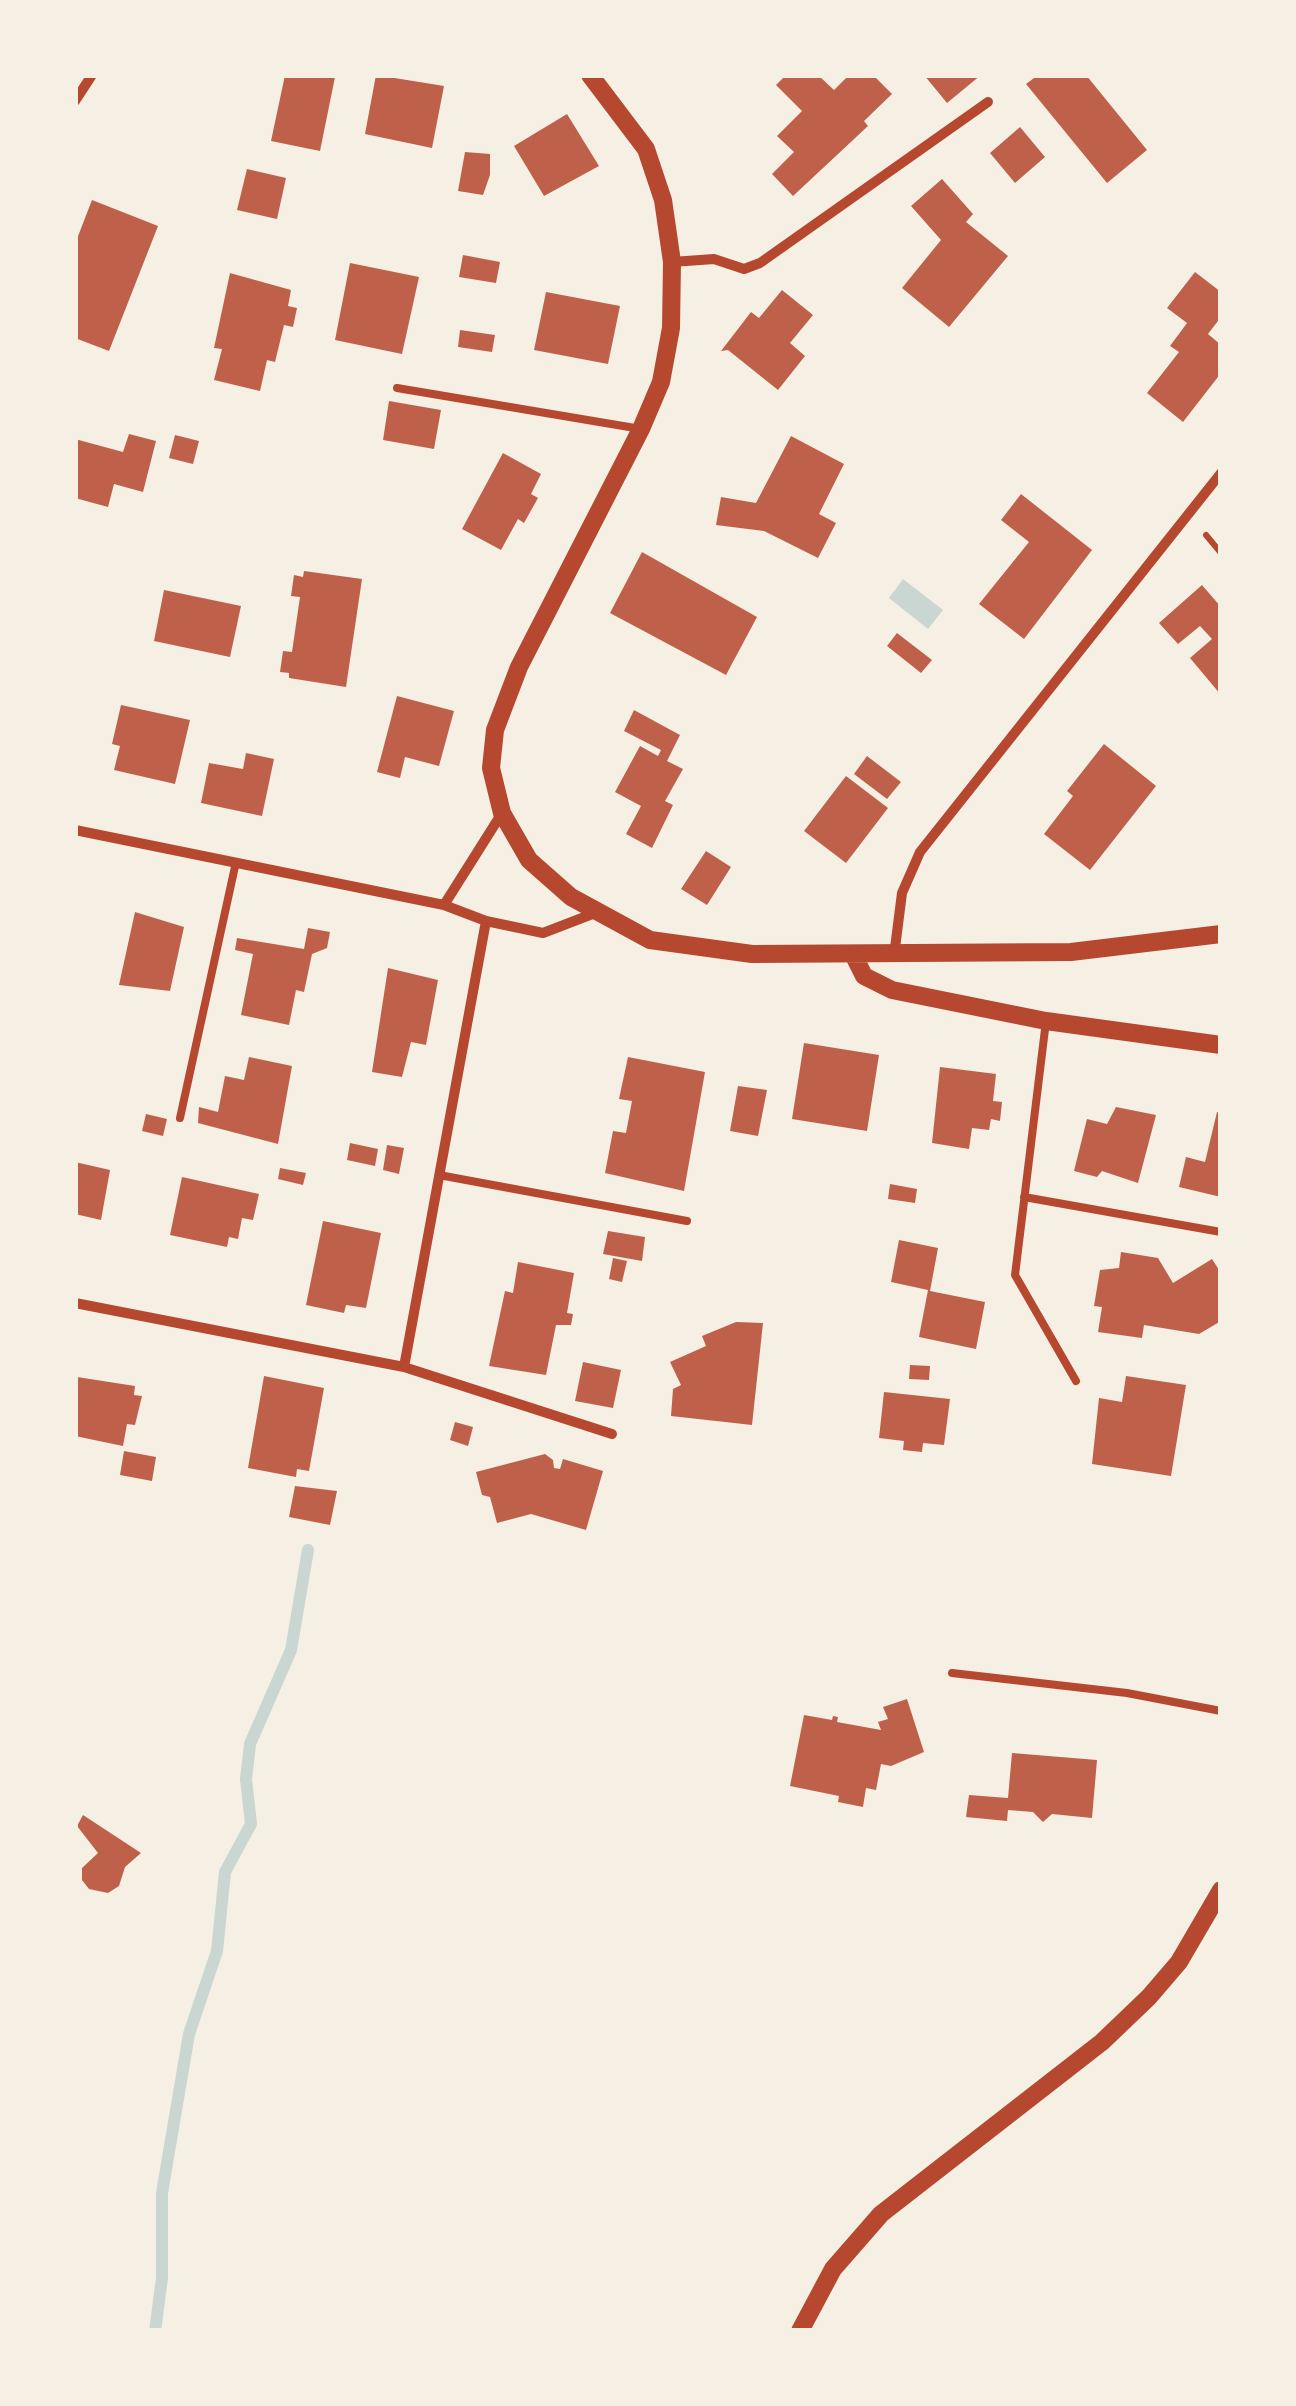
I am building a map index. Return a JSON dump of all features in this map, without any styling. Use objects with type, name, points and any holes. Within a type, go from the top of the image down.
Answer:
[{"type":"street","points":[[75,101],[92,75]]},
{"type":"street","points":[[590,75],[646,149],[663,200],[672,262],[670,328],[661,382],[641,429],[518,667],[495,730],[491,768],[502,813],[530,860],[595,912],[650,940],[752,954],[1071,952],[1221,934]]},
{"type":"street","points":[[672,262],[714,260],[744,268],[779,253],[988,102]]},
{"type":"street","points":[[894,956],[902,893],[920,852],[1221,473]]},
{"type":"street","points":[[444,906],[502,813]]},
{"type":"street","points":[[75,830],[444,906],[486,921],[542,933],[566,928],[595,912]]},
{"type":"street","points":[[404,1367],[486,921]]},
{"type":"street","points":[[854,956],[864,976],[892,990],[1046,1020],[1221,1045]]},
{"type":"street","points":[[75,1303],[404,1367],[612,1434]]},
{"type":"street","points":[[800,2331],[833,2269],[881,2214],[1102,2042],[1149,1998],[1180,1962],[1221,1890]]},
{"type":"lane","points":[[397,388],[641,429]]},
{"type":"lane","points":[[180,1118],[236,862]]},
{"type":"lane","points":[[1046,1020],[1015,1275],[1076,1381]]},
{"type":"lane","points":[[439,1175],[687,1221]]},
{"type":"lane","points":[[1024,1197],[1221,1232]]},
{"type":"lane","points":[[952,1673],[1127,1694],[1221,1711]]},
{"type":"shaded area","points":[[903,579],[943,610],[928,629],[889,598]]},
{"type":"building","points":[[285,75],[335,77],[320,151],[271,141]]},
{"type":"building","points":[[376,75],[444,86],[432,148],[365,134]]},
{"type":"building","points":[[786,75],[818,75],[834,90],[849,75],[873,75],[892,94],[864,121],[868,126],[793,196],[772,174],[794,152],[777,136],[802,111],[776,85]]},
{"type":"building","points":[[924,75],[981,75],[947,103]]},
{"type":"building","points":[[1038,75],[1086,75],[1147,150],[1107,183],[1026,84]]},
{"type":"building","points":[[567,114],[599,166],[544,196],[514,146]]},
{"type":"building","points":[[1020,127],[1045,157],[1015,183],[990,153]]},
{"type":"building","points":[[465,152],[490,154],[490,175],[483,195],[458,191]]},
{"type":"building","points":[[247,169],[286,178],[277,219],[237,210]]},
{"type":"building","points":[[942,179],[973,214],[966,222],[1008,256],[949,327],[902,288],[941,240],[911,206]]},
{"type":"building","points":[[92,200],[158,226],[109,351],[75,338],[75,244]]},
{"type":"building","points":[[463,255],[500,262],[496,283],[459,277]]},
{"type":"building","points":[[350,263],[419,277],[402,354],[335,340]]},
{"type":"building","points":[[1195,272],[1221,292],[1221,317],[1208,334],[1221,345],[1221,373],[1183,422],[1147,393],[1179,352],[1170,346],[1187,323],[1167,308]]},
{"type":"building","points":[[230,273],[291,290],[288,306],[297,308],[293,327],[284,325],[275,362],[267,360],[260,391],[214,380],[222,349],[214,348]]},
{"type":"building","points":[[782,290],[813,315],[790,343],[805,356],[778,390],[728,350],[721,351],[751,312],[759,318]]},
{"type":"building","points":[[546,292],[620,306],[608,364],[534,350]]},
{"type":"building","points":[[460,330],[495,335],[492,352],[458,347]]},
{"type":"building","points":[[389,401],[441,410],[434,449],[383,440]]},
{"type":"building","points":[[129,434],[156,441],[143,492],[114,484],[108,507],[75,498],[75,439],[123,452]]},
{"type":"building","points":[[175,435],[199,441],[193,464],[169,458]]},
{"type":"building","points":[[791,436],[844,464],[819,514],[836,523],[818,558],[764,531],[716,525],[721,497],[756,503]]},
{"type":"building","points":[[503,453],[541,474],[531,494],[538,498],[524,523],[518,519],[501,550],[462,529]]},
{"type":"building","points":[[1021,494],[1092,550],[1024,639],[979,604],[1029,542],[1001,520]]},
{"type":"building","points":[[642,552],[757,617],[726,675],[610,613]]},
{"type":"building","points":[[304,571],[362,579],[346,687],[289,678],[289,673],[280,672],[283,651],[292,652],[300,597],[291,596],[294,575],[303,577]]},
{"type":"building","points":[[1202,585],[1221,607],[1221,695],[1190,658],[1212,639],[1200,626],[1178,644],[1159,623]]},
{"type":"building","points":[[164,590],[241,606],[230,657],[154,641]]},
{"type":"building","points":[[897,633],[932,660],[921,673],[887,646]]},
{"type":"building","points":[[397,696],[454,711],[439,766],[405,757],[400,778],[377,772]]},
{"type":"building","points":[[121,705],[190,720],[175,784],[114,770],[120,746],[112,744]]},
{"type":"building","points":[[634,710],[680,735],[667,761],[683,769],[665,801],[673,805],[652,848],[626,834],[641,806],[615,792],[640,746],[658,756],[661,750],[624,731]]},
{"type":"building","points":[[1104,744],[1156,786],[1090,870],[1044,834],[1073,796],[1067,791]]},
{"type":"building","points":[[246,753],[274,759],[262,816],[201,803],[209,763],[243,769]]},
{"type":"building","points":[[867,756],[901,782],[887,799],[854,774]]},
{"type":"building","points":[[846,776],[888,808],[846,863],[804,831]]},
{"type":"building","points":[[706,851],[731,867],[707,905],[681,889]]},
{"type":"building","points":[[135,912],[184,927],[170,991],[119,985]]},
{"type":"building","points":[[308,928],[330,932],[327,948],[312,954],[304,992],[296,990],[289,1025],[241,1015],[253,954],[235,950],[237,938],[304,949]]},
{"type":"building","points":[[388,968],[438,980],[426,1045],[411,1042],[402,1077],[372,1072]]},
{"type":"building","points":[[804,1043],[879,1055],[867,1131],[792,1119]]},
{"type":"building","points":[[249,1057],[292,1066],[278,1144],[198,1123],[199,1107],[218,1112],[225,1076],[244,1080]]},
{"type":"building","points":[[628,1057],[705,1072],[684,1191],[605,1173],[613,1131],[626,1133],[632,1101],[619,1099]]},
{"type":"building","points":[[940,1067],[996,1074],[993,1101],[1002,1102],[1000,1121],[991,1119],[989,1130],[972,1128],[969,1149],[932,1143]]},
{"type":"building","points":[[738,1086],[767,1090],[758,1136],[730,1131]]},
{"type":"building","points":[[1116,1107],[1156,1115],[1138,1183],[1102,1171],[1097,1177],[1074,1171],[1087,1119],[1107,1124]]},
{"type":"building","points":[[1217,1112],[1221,1113],[1221,1197],[1179,1187],[1186,1157],[1205,1162]]},
{"type":"building","points":[[146,1114],[167,1119],[163,1136],[142,1131]]},
{"type":"building","points":[[350,1143],[378,1149],[375,1166],[347,1160]]},
{"type":"building","points":[[387,1145],[404,1148],[399,1174],[383,1170]]},
{"type":"building","points":[[75,1162],[110,1170],[101,1220],[75,1214]]},
{"type":"building","points":[[280,1168],[306,1173],[303,1185],[278,1179]]},
{"type":"building","points":[[182,1177],[259,1194],[253,1220],[242,1218],[238,1239],[229,1237],[227,1247],[170,1235]]},
{"type":"building","points":[[890,1184],[917,1189],[915,1203],[888,1199]]},
{"type":"building","points":[[323,1221],[381,1233],[366,1308],[346,1305],[344,1313],[306,1305]]},
{"type":"building","points":[[608,1231],[645,1237],[642,1261],[603,1254]]},
{"type":"building","points":[[899,1240],[938,1248],[930,1291],[985,1302],[976,1349],[919,1337],[928,1290],[891,1282]]},
{"type":"building","points":[[1121,1252],[1158,1258],[1173,1283],[1212,1259],[1221,1273],[1221,1321],[1199,1334],[1144,1325],[1142,1338],[1098,1332],[1102,1307],[1094,1306],[1100,1270],[1119,1268]]},
{"type":"building","points":[[613,1258],[627,1261],[622,1282],[609,1279]]},
{"type":"building","points":[[518,1262],[574,1273],[567,1313],[573,1314],[571,1325],[556,1325],[546,1375],[489,1366],[505,1291],[513,1293]]},
{"type":"building","points":[[736,1322],[763,1323],[752,1425],[671,1416],[673,1389],[681,1385],[670,1362],[706,1346],[702,1336]]},
{"type":"building","points":[[583,1362],[621,1370],[613,1408],[575,1401]]},
{"type":"building","points":[[910,1365],[930,1366],[929,1380],[909,1379]]},
{"type":"building","points":[[264,1376],[324,1388],[309,1471],[297,1469],[296,1477],[248,1468]]},
{"type":"building","points":[[1126,1376],[1186,1385],[1171,1476],[1092,1464],[1099,1398],[1122,1402]]},
{"type":"building","points":[[77,1377],[135,1386],[134,1395],[142,1396],[135,1425],[127,1424],[123,1446],[75,1436]]},
{"type":"building","points":[[884,1392],[950,1399],[944,1445],[923,1443],[922,1452],[903,1450],[904,1441],[879,1438]]},
{"type":"building","points":[[455,1422],[473,1427],[468,1446],[450,1440]]},
{"type":"building","points":[[124,1451],[156,1457],[152,1481],[120,1475]]},
{"type":"building","points":[[545,1454],[553,1460],[554,1468],[560,1469],[563,1459],[603,1471],[586,1530],[531,1514],[497,1523],[490,1497],[482,1495],[476,1472]]},
{"type":"building","points":[[295,1486],[337,1491],[330,1525],[289,1517]]},
{"type":"building","points":[[907,1699],[924,1752],[891,1766],[881,1764],[876,1790],[866,1788],[863,1807],[838,1802],[839,1796],[790,1786],[804,1715],[832,1720],[833,1716],[838,1717],[837,1722],[881,1730],[878,1722],[888,1719],[883,1707]]},
{"type":"building","points":[[1012,1753],[1097,1760],[1092,1818],[1052,1814],[1043,1822],[1033,1812],[1008,1810],[1007,1821],[966,1817],[969,1795],[1008,1798]]},
{"type":"building","points":[[83,1815],[141,1853],[125,1867],[119,1886],[108,1893],[89,1889],[82,1880],[82,1868],[98,1853],[77,1826]]},
{"type":"waterway","points":[[155,2331],[162,2278],[162,2193],[189,2034],[217,1951],[225,1872],[251,1824],[246,1779],[250,1744],[291,1650],[308,1550]]}]
